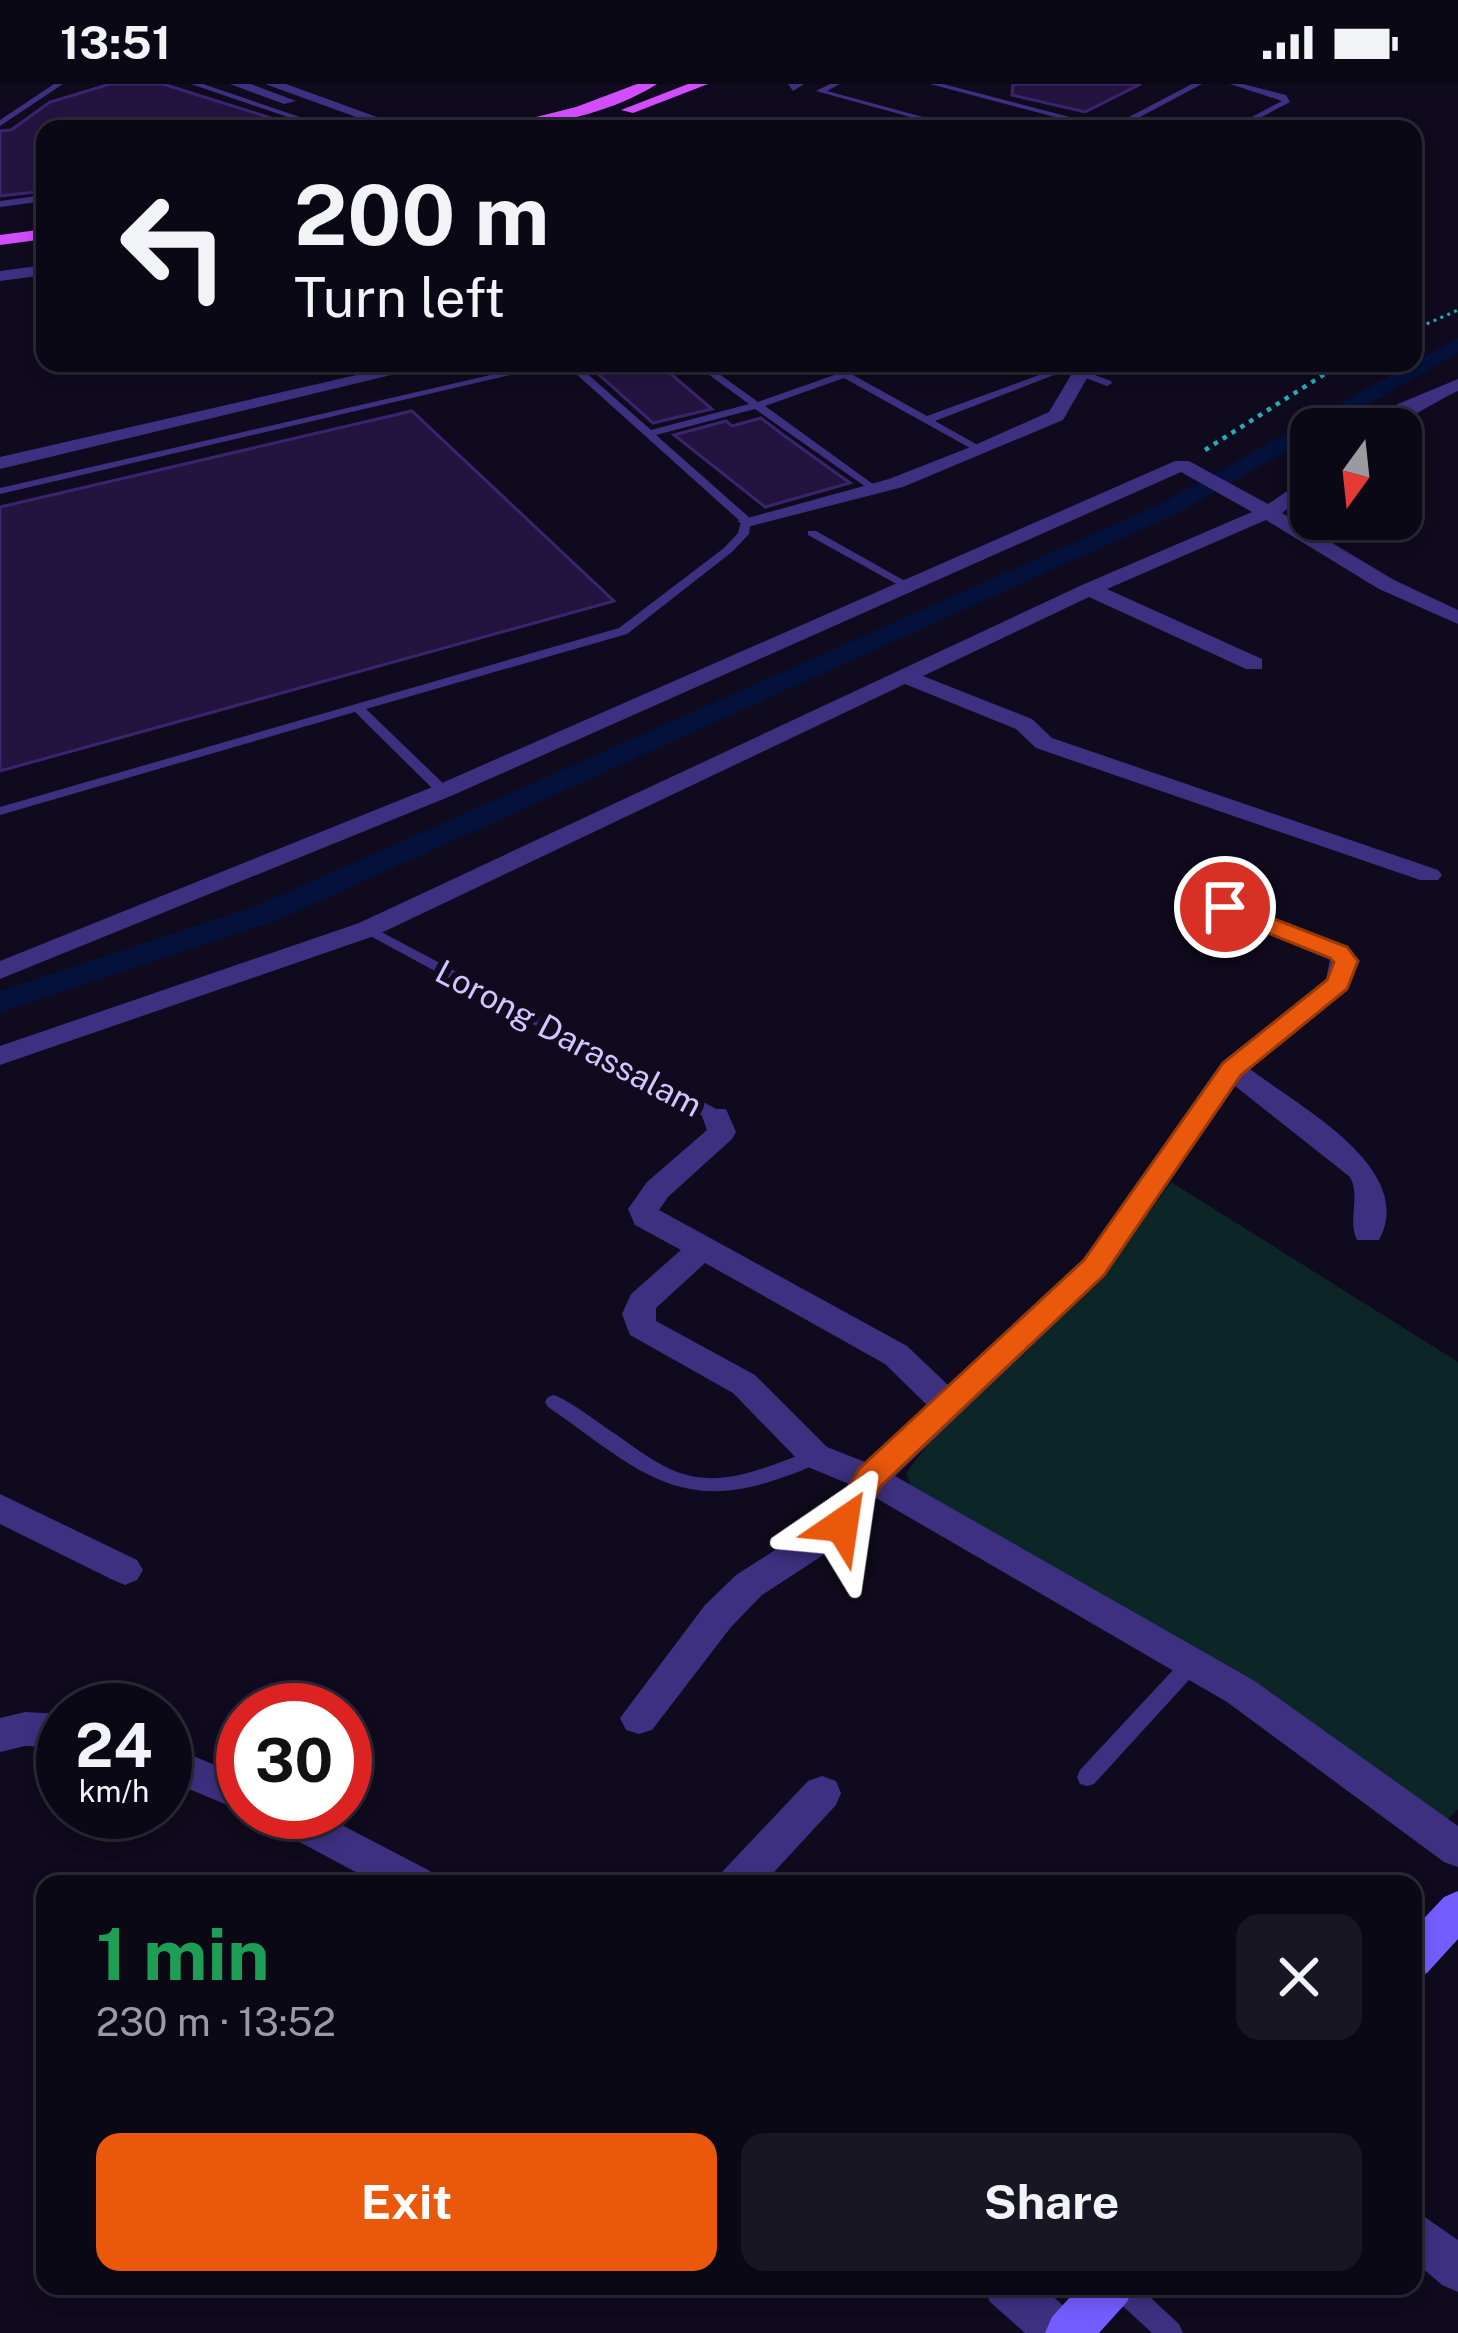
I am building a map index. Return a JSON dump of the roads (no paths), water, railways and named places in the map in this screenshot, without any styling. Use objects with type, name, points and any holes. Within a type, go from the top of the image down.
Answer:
[{"type":"main road","points":[[551,120],[650,84]]},
{"type":"main road","points":[[596,120],[701,84]]},
{"type":"main road","points":[[535,120],[580,110]]},
{"type":"main road","points":[[591,120],[614,114]]},
{"type":"main road","points":[[0,227],[36,222]]},
{"type":"main road","points":[[0,240],[36,235]]},
{"type":"main road","points":[[1422,1949],[1458,1910]]},
{"type":"main road","points":[[1064,2333],[1106,2295]]},
{"type":"street","points":[[238,84],[342,120]]},
{"type":"street","points":[[272,84],[377,120]]},
{"type":"street","points":[[0,276],[36,271]]},
{"type":"street","points":[[0,463],[385,372]]},
{"type":"street","points":[[747,520],[873,489],[1056,416],[1066,372]]},
{"type":"street","points":[[1405,408],[1458,384]]},
{"type":"street","points":[[0,970],[443,791],[1185,466],[1271,511],[1373,580],[1458,618]]},
{"type":"street","points":[[0,1056],[368,929],[1089,589],[1271,511],[1290,497]]},
{"type":"street","points":[[1089,589],[1254,664]]},
{"type":"street","points":[[904,676],[1024,724],[1043,743],[1429,875]]},
{"type":"street","points":[[639,1718],[718,1616],[749,1585],[842,1525],[870,1478],[1094,1268],[1232,1069],[1338,984],[1346,961],[1339,952],[1189,894]]},
{"type":"street","points":[[1232,1069],[1360,1170],[1371,1188],[1368,1232]]},
{"type":"street","name":"Lorong Darassalam","points":[[703,1248],[646,1217],[644,1209],[649,1196],[699,1158],[722,1132],[716,1116]]},
{"type":"street","points":[[946,1403],[896,1355],[703,1248],[642,1302],[638,1314],[641,1327],[654,1338],[744,1384],[815,1456],[870,1478],[1193,1662],[1458,1849]]},
{"type":"street","points":[[0,1508],[125,1570]]},
{"type":"street","points":[[0,1735],[36,1730]]},
{"type":"street","points":[[745,1875],[821,1793]]},
{"type":"street","points":[[331,1839],[399,1875]]},
{"type":"street","points":[[1422,2238],[1458,2269]]},
{"type":"street","points":[[1017,2295],[1064,2333]]},
{"type":"lane","points":[[0,124],[59,84]]},
{"type":"lane","points":[[195,84],[304,120]]},
{"type":"lane","points":[[217,91],[238,84]]},
{"type":"lane","points":[[836,84],[820,91],[929,120]]},
{"type":"lane","points":[[934,84],[1077,120]]},
{"type":"lane","points":[[1138,120],[1131,118],[1198,84]]},
{"type":"lane","points":[[1234,84],[1283,97],[1286,102],[1251,120]]},
{"type":"lane","points":[[0,204],[36,199]]},
{"type":"lane","points":[[0,491],[517,372]]},
{"type":"lane","points":[[0,811],[633,626],[728,550],[743,534],[747,520],[579,372]]},
{"type":"lane","points":[[711,372],[873,489]]},
{"type":"lane","points":[[842,372],[979,450]]},
{"type":"lane","points":[[649,434],[758,405],[852,372]]},
{"type":"lane","points":[[927,421],[1056,372]]},
{"type":"lane","points":[[1078,372],[1107,383]]},
{"type":"lane","points":[[371,377],[395,400]]},
{"type":"lane","points":[[86,443],[104,467]]},
{"type":"lane","points":[[812,533],[906,585]]},
{"type":"lane","points":[[358,708],[443,791]]},
{"type":"lane","name":"Lorong Darassalam","points":[[368,929],[716,1116]]},
{"type":"lane","points":[[554,1402],[680,1481],[728,1483],[760,1478],[815,1456]]},
{"type":"lane","points":[[1087,1777],[1193,1662]]},
{"type":"lane","points":[[1126,2295],[1170,2333]]},
{"type":"waterway","points":[[1422,364],[1458,344]]},
{"type":"waterway","points":[[0,1002],[267,913],[1170,508],[1409,372]]}]
